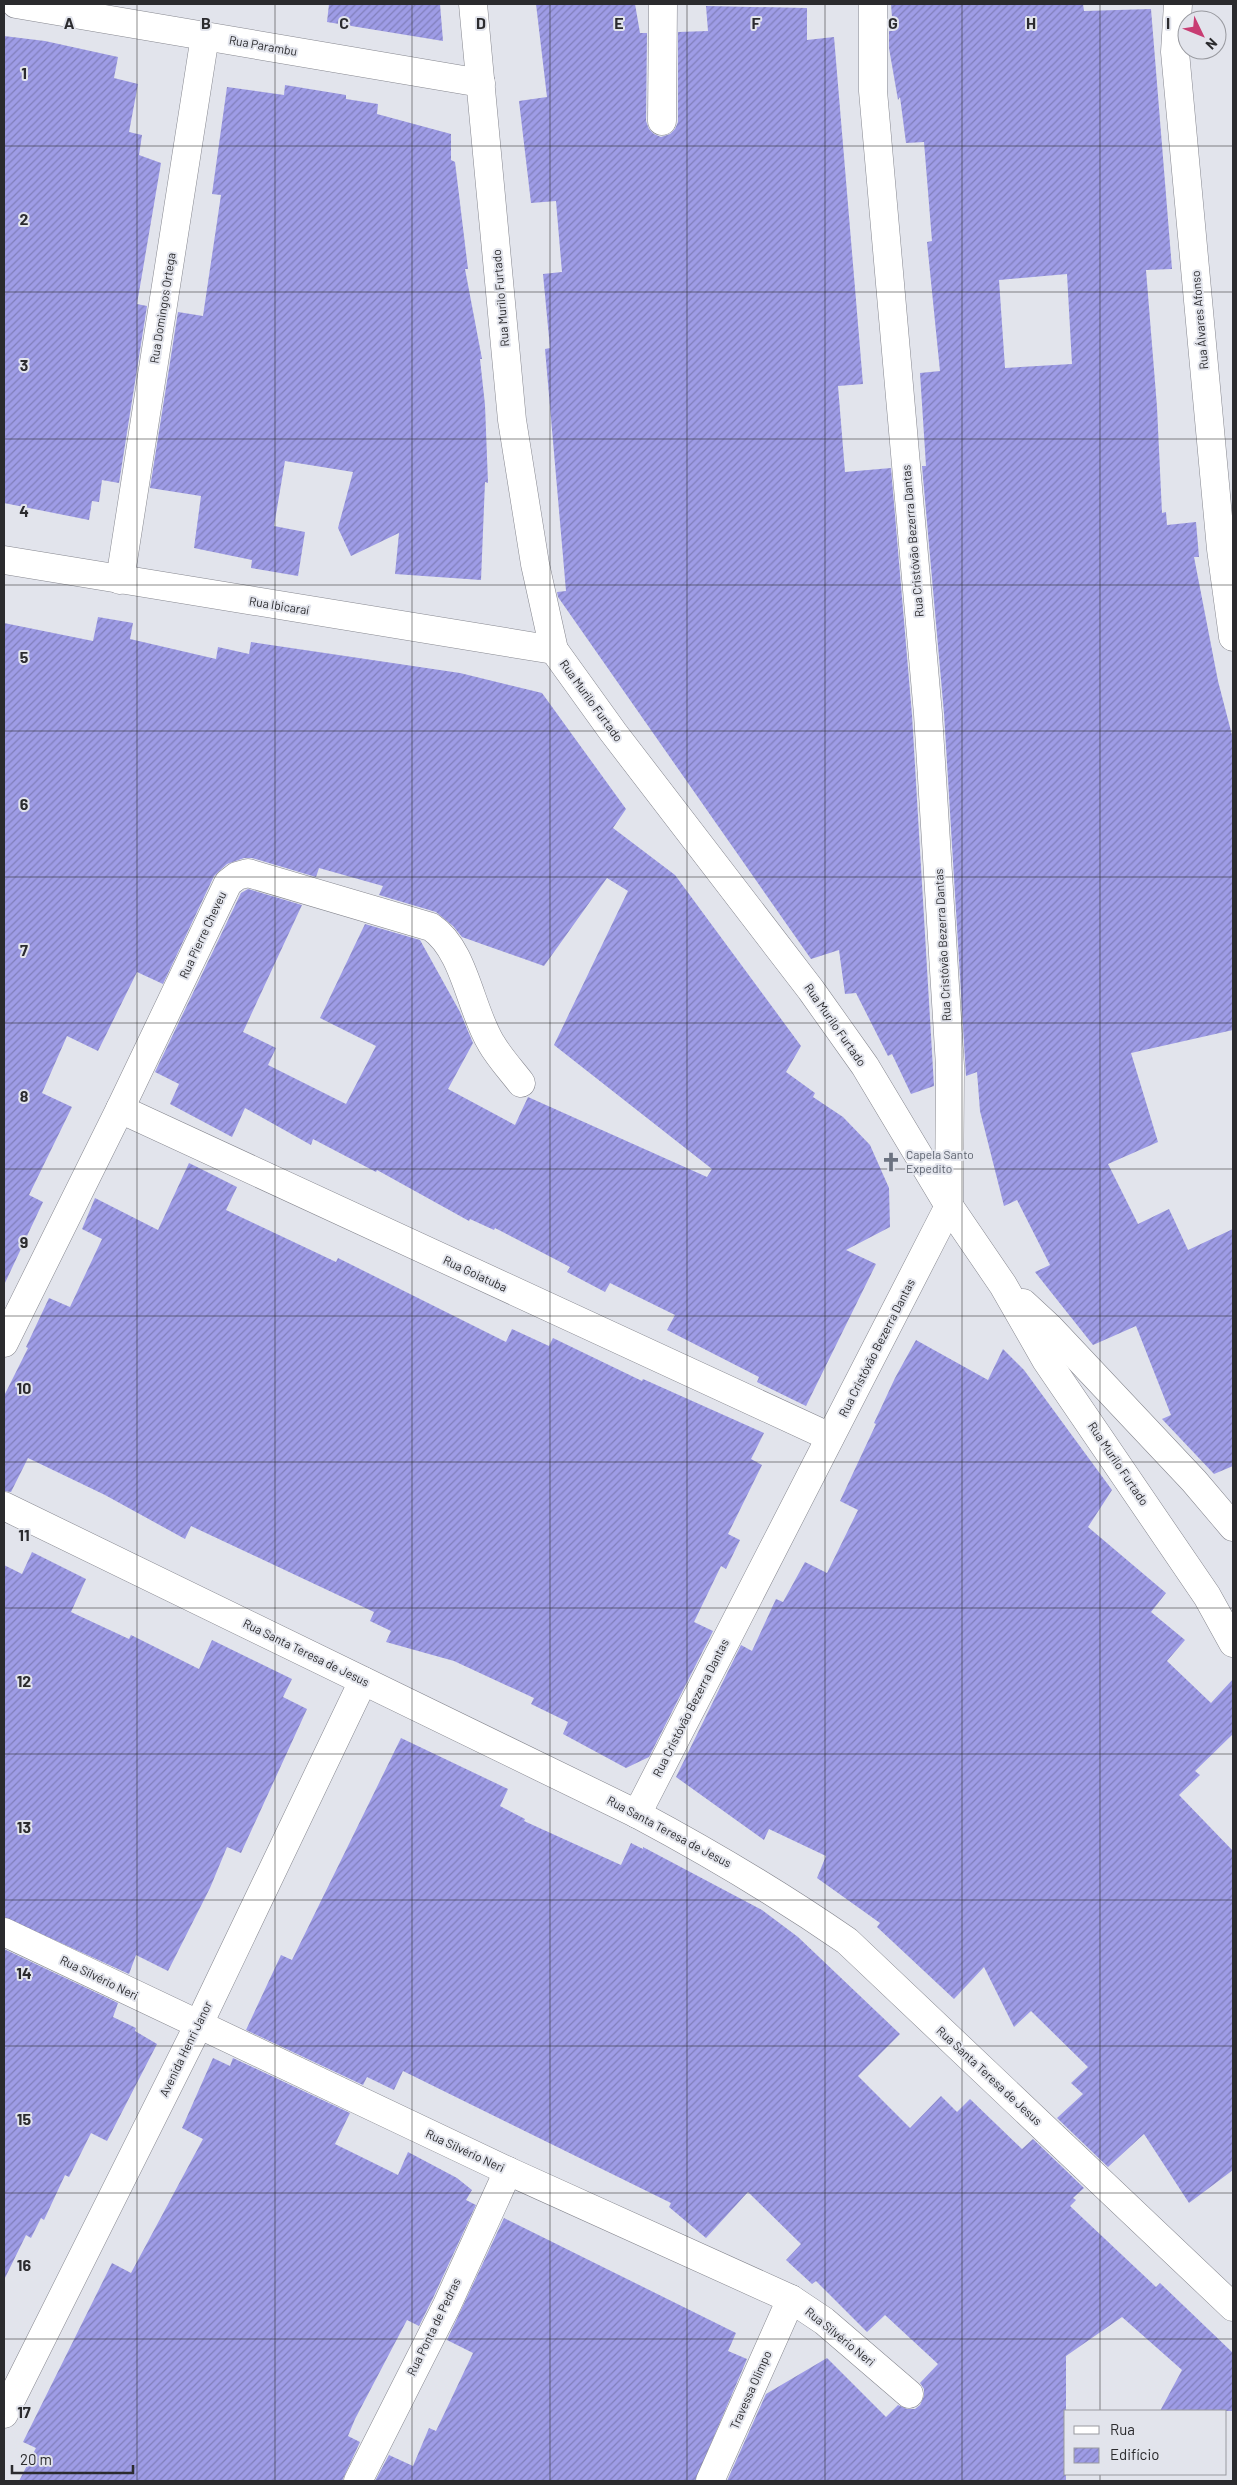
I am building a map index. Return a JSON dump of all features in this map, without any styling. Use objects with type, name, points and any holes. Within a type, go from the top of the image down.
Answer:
[{"type":"street","name":"Rua Parambu","points":[[16,4],[481,83]]},
{"type":"street","name":"Rua Murilo Furtado","points":[[473,4],[512,420],[535,564],[554,650],[613,732],[817,997],[865,1066],[949,1206],[1003,1285],[1046,1360],[1207,1596],[1233,1642]]},
{"type":"street","points":[[662,121],[663,4]]},
{"type":"street","name":"Rua Cristóvão Bezerra Dantas","points":[[637,1814],[949,1206],[950,1066],[928,714],[873,91],[874,4]]},
{"type":"street","name":"Rua Álvares Afonso","points":[[1178,4],[1175,52],[1220,549],[1233,636]]},
{"type":"street","name":"Rua Domingos Ortega","points":[[120,580],[206,36]]},
{"type":"street","name":"Rua Ibicaraí","points":[[4,560],[554,650]]},
{"type":"street","name":"Rua Pierre Cheveu","points":[[4,1343],[120,1110],[228,883],[237,876],[248,873],[431,927],[440,933],[453,952],[490,1042],[521,1083]]},
{"type":"street","name":"Rua Goiatuba","points":[[120,1110],[830,1438]]},
{"type":"street","name":"Rua Murilo Furtado","points":[[1003,1285],[1050,1328],[1194,1481],[1233,1527]]},
{"type":"street","name":"Rua Santa Teresa de Jesus","points":[[4,1506],[637,1814],[730,1865],[789,1901],[847,1941],[1233,2307]]},
{"type":"street","name":"Avenida Henri Janor","points":[[4,2414],[198,2026],[363,1681]]},
{"type":"street","name":"Rua Silvério Neri","points":[[4,1932],[198,2026],[508,2171],[791,2299],[824,2321],[909,2394]]},
{"type":"street","name":"Rua Ponta de Pedras","points":[[358,2481],[446,2305],[508,2171]]},
{"type":"street","name":"Travessa Olimpo","points":[[710,2481],[791,2299]]},
{"type":"building","points":[[329,4],[440,4],[443,41],[327,22]]},
{"type":"building","points":[[536,4],[635,4],[640,33],[647,33],[646,121],[649,129],[661,137],[670,134],[678,122],[678,32],[708,31],[706,6],[807,8],[807,40],[834,37],[863,384],[838,386],[845,472],[891,468],[912,715],[934,1086],[911,1094],[892,1054],[888,1056],[856,993],[845,994],[839,950],[811,959],[558,597],[557,592],[566,591],[545,349],[550,348],[543,274],[562,272],[556,201],[531,203],[519,101],[547,97]]},
{"type":"building","points":[[891,4],[1083,4],[1084,11],[1151,9],[1172,269],[1146,270],[1157,407],[1162,513],[1166,512],[1167,525],[1196,522],[1199,557],[1194,557],[1218,681],[1233,739],[1233,1030],[1131,1053],[1158,1142],[1108,1164],[1138,1224],[1169,1209],[1188,1250],[1233,1229],[1233,1466],[1214,1474],[1162,1419],[1171,1415],[1136,1326],[1093,1345],[1035,1272],[1050,1265],[1017,1200],[1004,1206],[980,1111],[977,1072],[966,1076],[944,713],[922,466],[926,466],[920,373],[940,371],[927,242],[932,241],[924,142],[906,143],[900,97],[898,100],[889,48],[889,31],[893,31]],"holes":[[[1067,274],[1072,364],[1005,368],[999,280]]]},
{"type":"building","points":[[4,36],[45,41],[118,57],[114,78],[138,84],[129,132],[142,135],[139,155],[161,163],[137,304],[147,306],[119,483],[102,480],[99,502],[92,501],[89,520],[4,503]]},
{"type":"building","points":[[285,85],[346,95],[346,99],[378,104],[377,114],[451,134],[451,160],[455,162],[468,269],[465,269],[482,359],[480,359],[485,405],[488,483],[485,482],[481,580],[395,574],[399,533],[351,556],[338,528],[353,472],[285,461],[274,526],[305,532],[298,576],[251,568],[252,560],[194,548],[201,496],[150,488],[178,312],[203,316],[221,195],[212,194],[227,87],[284,95]]},
{"type":"building","points":[[98,617],[133,623],[130,639],[216,659],[218,647],[249,654],[251,642],[460,673],[542,693],[626,809],[613,828],[675,875],[801,1046],[786,1072],[815,1093],[813,1097],[843,1117],[870,1145],[889,1188],[890,1227],[846,1250],[876,1264],[806,1406],[757,1382],[759,1377],[667,1330],[675,1315],[610,1283],[605,1292],[567,1272],[570,1267],[495,1228],[494,1230],[470,1219],[469,1221],[377,1170],[376,1172],[313,1139],[311,1145],[245,1108],[232,1137],[170,1104],[179,1084],[155,1072],[241,893],[248,889],[302,905],[243,1032],[276,1048],[268,1065],[346,1104],[376,1046],[320,1018],[365,924],[420,940],[460,1012],[473,1043],[448,1089],[515,1125],[528,1097],[707,1177],[712,1169],[554,1045],[628,891],[607,878],[544,966],[462,937],[453,926],[436,912],[379,895],[383,886],[319,868],[316,877],[252,858],[244,858],[227,864],[214,876],[163,984],[137,972],[98,1051],[67,1036],[42,1093],[72,1107],[29,1195],[43,1202],[4,1285],[4,623],[93,641]]},
{"type":"building","points":[[189,1163],[237,1187],[226,1210],[336,1262],[338,1258],[506,1342],[512,1329],[549,1346],[553,1338],[642,1381],[643,1379],[764,1433],[751,1459],[762,1465],[728,1534],[740,1540],[726,1569],[721,1566],[694,1622],[713,1631],[649,1757],[626,1768],[563,1734],[568,1722],[531,1704],[534,1698],[454,1661],[386,1642],[391,1631],[370,1621],[374,1612],[191,1526],[185,1539],[105,1495],[28,1458],[11,1492],[4,1491],[4,1396],[28,1348],[26,1347],[49,1298],[70,1307],[102,1239],[82,1229],[95,1198],[158,1230]]},
{"type":"building","points":[[916,1340],[988,1380],[1003,1349],[1024,1370],[1112,1490],[1088,1527],[1166,1593],[1151,1612],[1185,1640],[1167,1661],[1211,1703],[1233,1679],[1233,1734],[1195,1771],[1200,1775],[1179,1795],[1233,1851],[1233,2170],[1189,2203],[1144,2134],[1108,2167],[1057,2118],[1083,2094],[1071,2083],[1088,2067],[1031,2011],[1014,2027],[984,1967],[954,1999],[877,1927],[880,1923],[817,1878],[826,1856],[769,1829],[764,1840],[676,1777],[741,1645],[752,1651],[776,1599],[783,1602],[805,1562],[827,1573],[858,1510],[840,1501],[895,1378]]},
{"type":"building","points":[[32,1552],[86,1579],[71,1612],[129,1639],[131,1635],[199,1669],[212,1640],[292,1679],[283,1697],[307,1709],[241,1853],[227,1847],[210,1888],[168,1971],[136,1955],[129,1974],[4,1917],[4,1565],[22,1574]]},
{"type":"building","points":[[401,1738],[508,1789],[500,1806],[525,1819],[524,1821],[621,1865],[631,1843],[643,1849],[643,1847],[762,1910],[798,1937],[900,2034],[858,2076],[910,2128],[941,2096],[957,2112],[970,2099],[1022,2149],[1033,2139],[1084,2188],[1073,2198],[1076,2200],[1070,2206],[1156,2287],[1160,2283],[1233,2353],[1233,2411],[1161,2410],[1182,2370],[1122,2317],[1066,2356],[1064,2475],[1066,2475],[1066,2481],[727,2481],[766,2394],[827,2358],[886,2417],[898,2405],[907,2409],[915,2409],[920,2405],[924,2396],[924,2389],[920,2383],[938,2364],[885,2315],[867,2332],[816,2281],[812,2284],[786,2260],[801,2244],[748,2192],[706,2238],[669,2207],[671,2203],[403,2071],[394,2090],[367,2077],[363,2085],[246,2030],[281,1955],[292,1960]]},
{"type":"building","points":[[4,1949],[118,2003],[113,2017],[136,2028],[135,2031],[157,2044],[107,2141],[91,2133],[69,2177],[65,2175],[44,2220],[41,2218],[31,2238],[26,2235],[4,2280]]},
{"type":"building","points":[[213,2058],[230,2066],[233,2058],[350,2113],[335,2144],[398,2175],[408,2152],[457,2178],[472,2190],[466,2200],[476,2205],[419,2326],[407,2320],[355,2419],[348,2436],[360,2442],[342,2481],[19,2481],[36,2448],[23,2442],[112,2263],[131,2273],[203,2139],[182,2128]]},
{"type":"building","points":[[504,2218],[736,2333],[728,2351],[747,2359],[695,2481],[375,2481],[389,2455],[413,2466],[429,2428],[436,2431],[473,2353],[447,2340]]},
{"type":"place","name":"Capela Santo Expedito","points":[[891,1162]]}]
